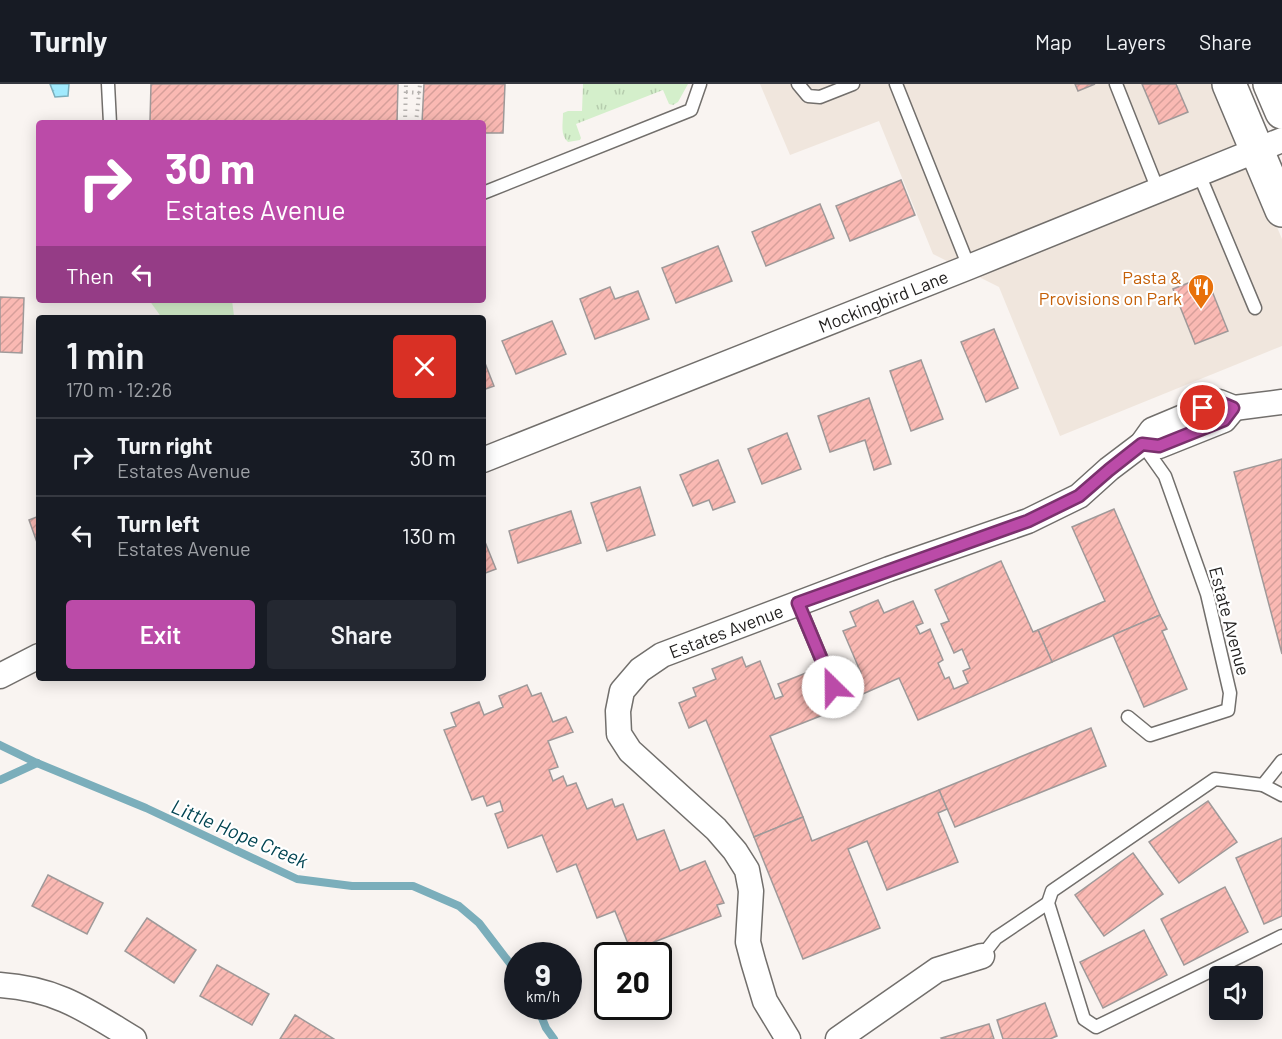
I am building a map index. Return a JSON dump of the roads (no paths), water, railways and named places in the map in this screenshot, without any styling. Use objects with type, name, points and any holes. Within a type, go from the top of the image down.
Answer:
[{"type":"main road","points":[[1230,84],[1269,146],[1282,210]]},
{"type":"main road","points":[[1270,84],[1282,112]]},
{"type":"street","name":"Mockingbird Lane","points":[[486,459],[1269,146]]},
{"type":"street","points":[[1142,444],[1159,446],[1192,423],[1224,420],[1233,408],[1282,402]]},
{"type":"street","name":"Estates Avenue","points":[[788,1039],[765,1001],[748,942],[751,891],[747,870],[716,829],[630,751],[619,734],[618,711],[622,691],[640,670],[662,654],[1028,521],[1079,496],[1142,444]]},
{"type":"street","points":[[0,676],[36,658]]},
{"type":"street","points":[[838,1039],[938,970],[982,956]]},
{"type":"street","points":[[0,985],[26,987],[60,997],[134,1039]]},
{"type":"lane","points":[[108,84],[110,120]]},
{"type":"lane","points":[[486,192],[691,110],[700,84]]},
{"type":"lane","points":[[798,84],[808,96],[820,97],[853,84]]},
{"type":"lane","points":[[896,84],[969,267]]},
{"type":"lane","points":[[1116,84],[1158,190]]},
{"type":"lane","points":[[1198,174],[1255,308]]},
{"type":"lane","name":"Estate Avenue","points":[[1128,717],[1150,735],[1228,710],[1230,693],[1204,583],[1165,476],[1142,444]]},
{"type":"lane","points":[[798,603],[842,708]]},
{"type":"lane","points":[[1263,785],[1282,761]]},
{"type":"lane","points":[[1282,795],[1263,785],[1215,779],[1052,891],[1048,903],[1084,1019],[1096,1027],[1282,936]]},
{"type":"lane","points":[[982,956],[996,938],[1048,903]]},
{"type":"water","points":[[50,84],[69,84],[68,96],[55,97]]},
{"type":"waterway","name":"Little Hope Creek","points":[[0,745],[37,763],[146,808],[297,879],[352,886],[413,886],[459,906],[479,923],[504,956]]},
{"type":"waterway","points":[[0,780],[37,763]]},
{"type":"waterway","name":"Little Hope Creek","points":[[543,1020],[554,1039]]},
{"type":"place","name":"Pasta & Provisions on Park","points":[[1201,310]]}]
